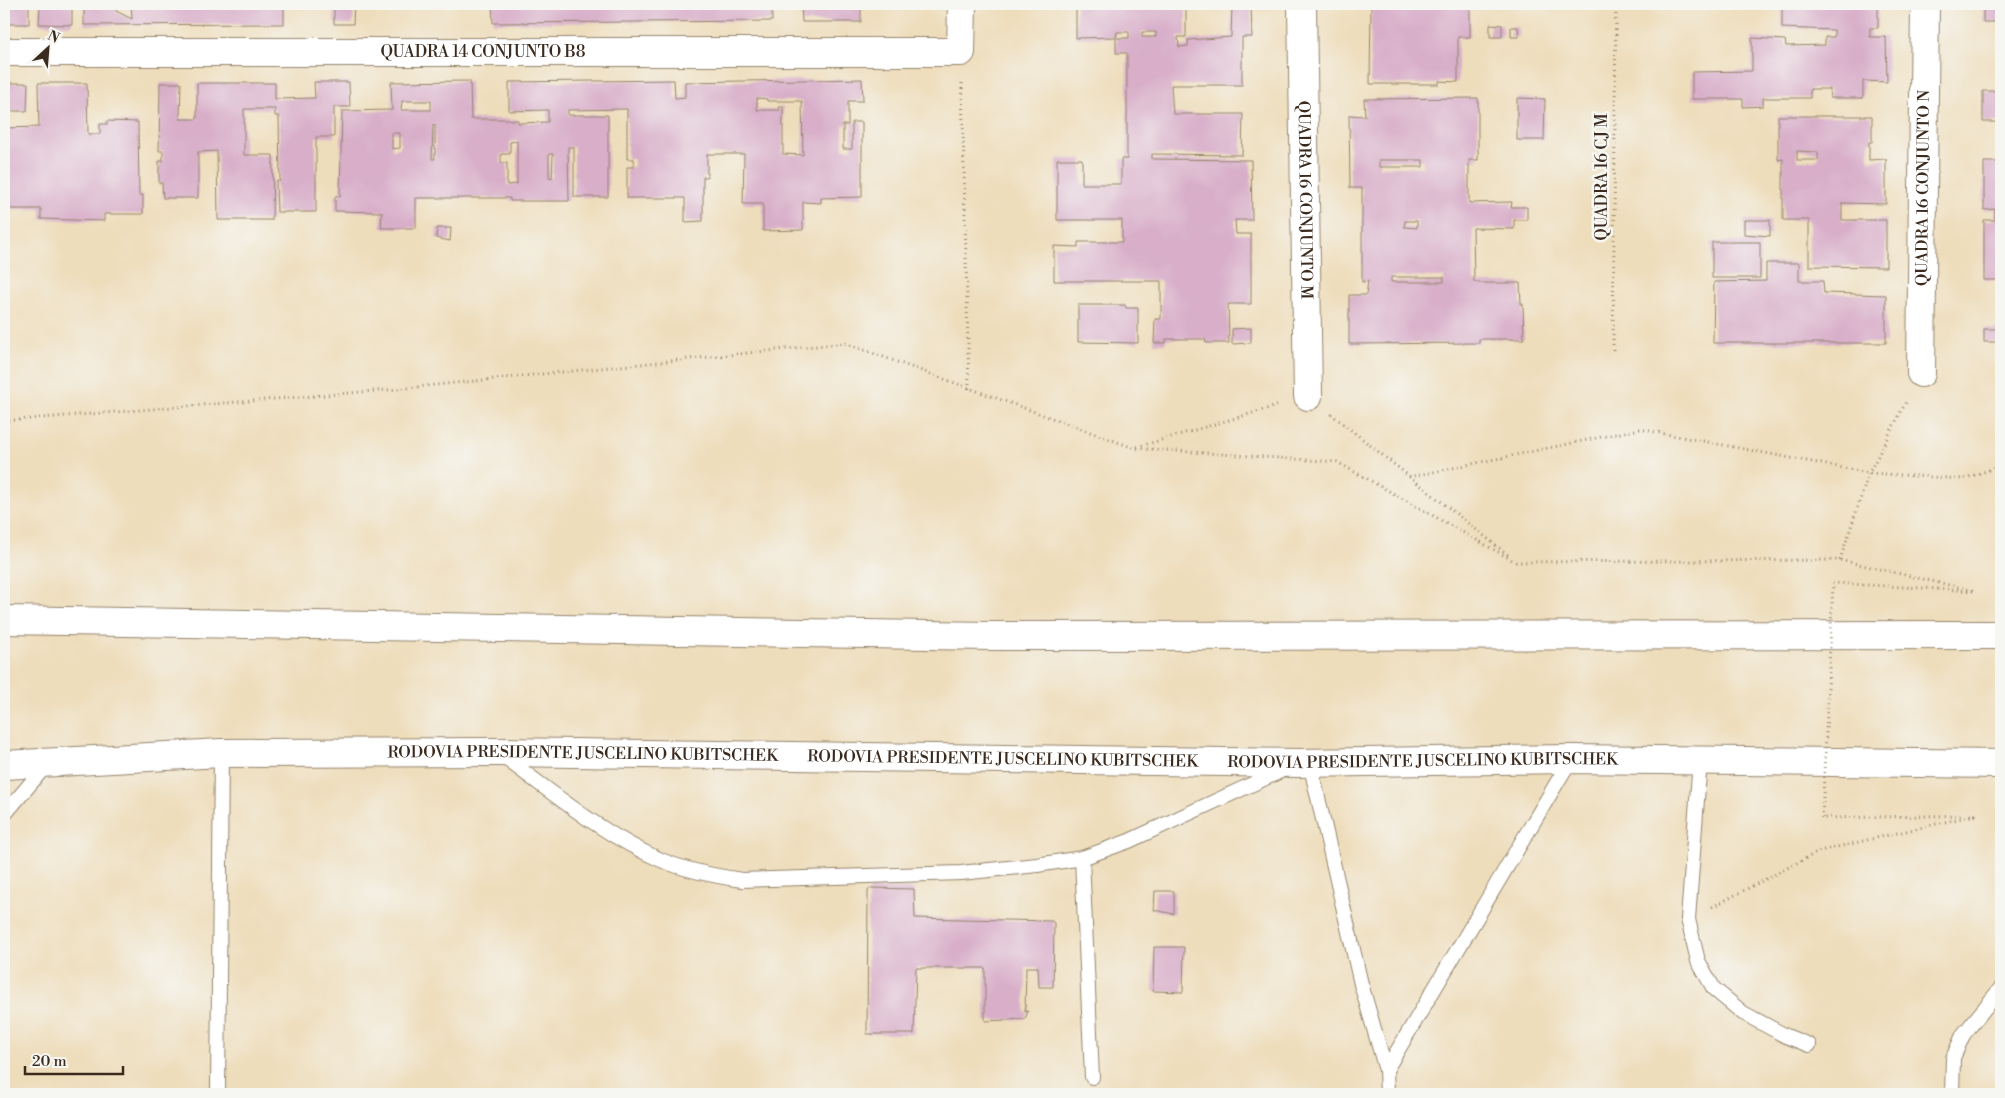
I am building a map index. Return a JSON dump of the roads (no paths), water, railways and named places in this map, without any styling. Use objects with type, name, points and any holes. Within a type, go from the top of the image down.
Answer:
[{"type":"main road","name":"QUADRA 14 CONJUNTO B8","points":[[4,52],[962,52],[962,4]]},
{"type":"main road","name":"QUADRA 16 CONJUNTO M","points":[[1302,4],[1308,396]]},
{"type":"main road","name":"QUADRA 16 CONJUNTO N","points":[[1921,373],[1925,4]]},
{"type":"main road","points":[[4,620],[990,636],[2001,635]]},
{"type":"main road","name":"RODOVIA PRESIDENTE JUSCELINO KUBITSCHEK","points":[[4,766],[221,753],[496,752],[1304,763],[1571,759],[2001,764]]},
{"type":"lane","points":[[496,752],[607,831],[661,860],[707,875],[742,880],[961,873],[1082,858],[1129,841],[1304,763],[1361,984],[1386,1070],[1387,1094]]},
{"type":"lane","points":[[218,1094],[221,753]]},
{"type":"lane","points":[[1386,1070],[1571,759]]},
{"type":"lane","points":[[1700,760],[1688,920],[1698,961],[1714,989],[1744,1013],[1809,1045]]},
{"type":"lane","points":[[4,815],[48,763]]},
{"type":"lane","points":[[1082,858],[1092,1077]]},
{"type":"lane","points":[[1952,1094],[1953,1058],[1963,1036],[2001,988]]}]
